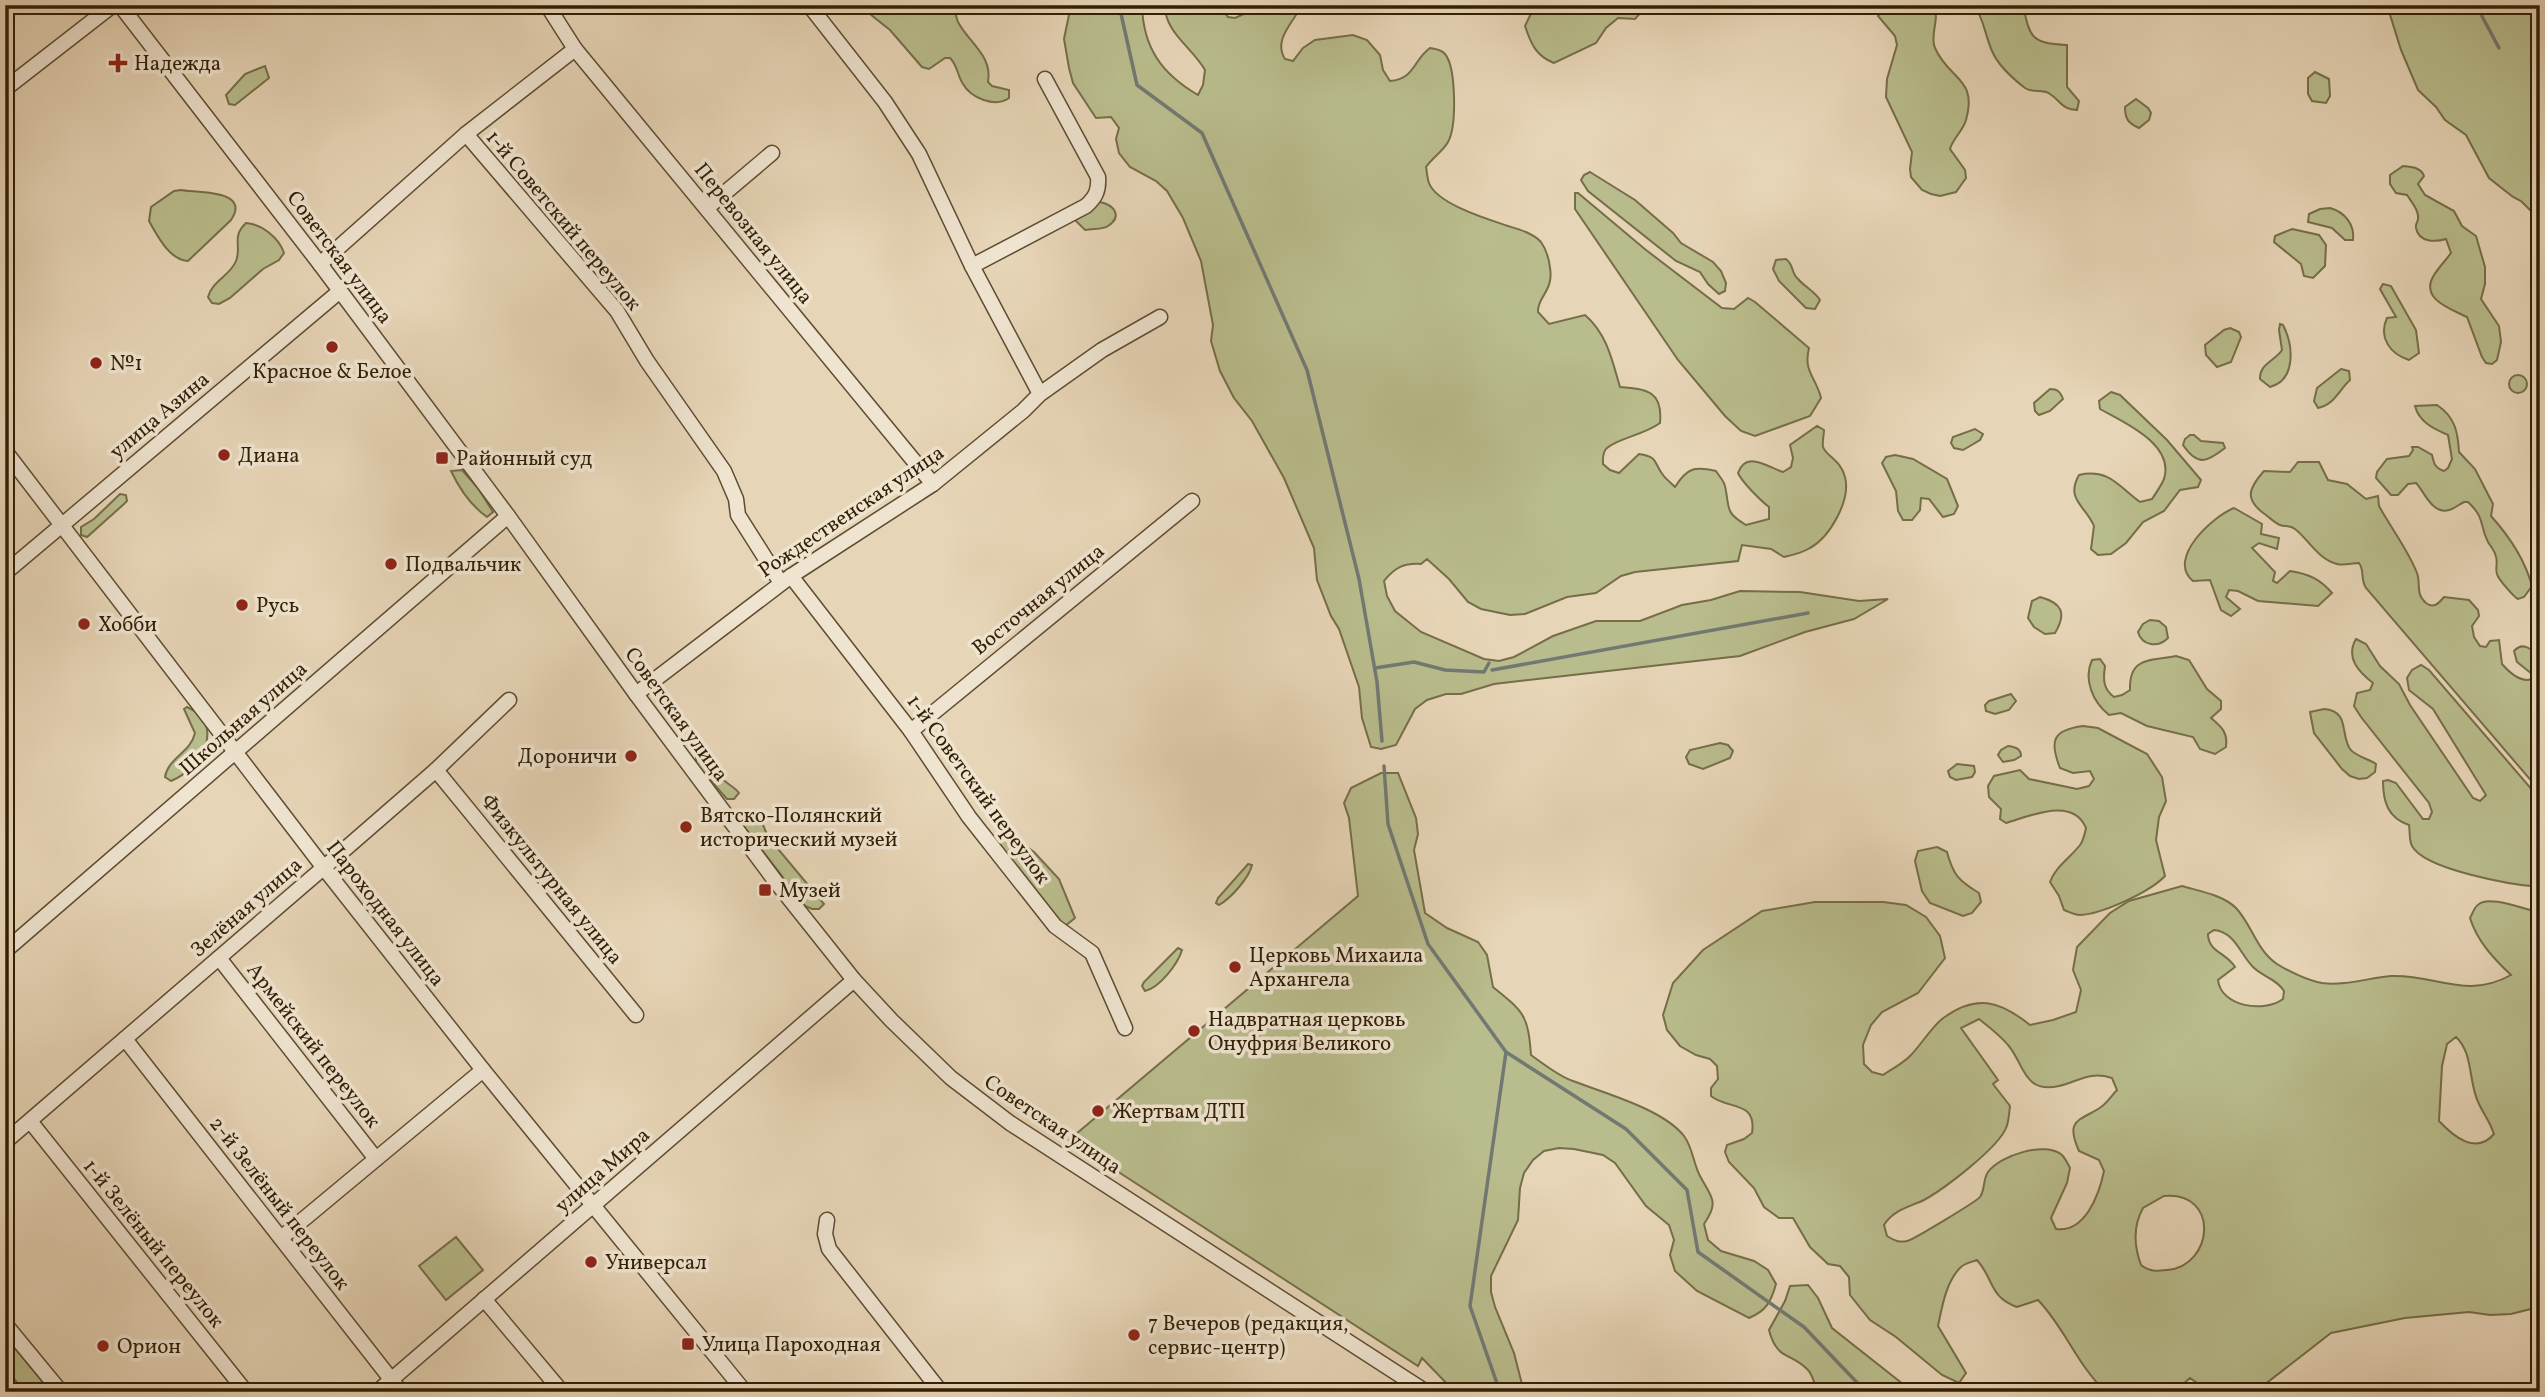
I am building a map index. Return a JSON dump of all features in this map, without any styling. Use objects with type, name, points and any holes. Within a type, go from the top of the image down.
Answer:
[{"type":"street","points":[[5,89],[113,5]]},
{"type":"street","name":"Советская улица","points":[[120,5],[320,264],[509,516],[636,694],[776,881],[855,980],[892,1021],[951,1079],[1010,1123],[1426,1392]]},
{"type":"street","name":"Перевозная улица","points":[[548,5],[575,49],[933,485]]},
{"type":"street","points":[[808,5],[885,102],[919,154],[972,266],[1040,394]]},
{"type":"street","points":[[320,264],[466,134],[575,49]]},
{"type":"street","points":[[972,266],[1086,206],[1095,197],[1099,187],[1098,177],[1045,79]]},
{"type":"street","name":"1-й Советский переулок","points":[[466,134],[617,311],[647,361],[724,471],[736,499],[738,515],[786,579],[911,730],[969,817],[1055,926],[1091,953],[1125,1028]]},
{"type":"street","points":[[707,208],[772,153]]},
{"type":"street","name":"улица Азина","points":[[5,573],[340,291]]},
{"type":"street","name":"Рождественская улица","points":[[636,694],[786,579],[933,485],[1024,411],[1040,394],[1102,350],[1160,317]]},
{"type":"street","name":"Пароходная улица","points":[[5,451],[324,868],[483,1070],[745,1392]]},
{"type":"street","name":"Восточная улица","points":[[911,730],[1192,500]]},
{"type":"street","name":"Школьная улица","points":[[5,951],[509,516]]},
{"type":"street","name":"Зелёная улица","points":[[5,1142],[436,770],[509,700]]},
{"type":"street","name":"Физкультурная улица","points":[[436,770],[636,1015]]},
{"type":"street","name":"Армейский переулок","points":[[219,958],[376,1159]]},
{"type":"street","name":"улица Мира","points":[[377,1392],[855,980]]},
{"type":"street","name":"2-й Зелёный переулок","points":[[125,1039],[401,1392]]},
{"type":"street","name":"Армейский переулок","points":[[281,1238],[483,1070]]},
{"type":"street","name":"1-й Зелёный переулок","points":[[30,1121],[246,1392]]},
{"type":"street","points":[[827,1220],[825,1234],[829,1249],[941,1392]]},
{"type":"street","points":[[484,1299],[562,1392]]},
{"type":"street","points":[[5,1324],[61,1392]]},
{"type":"green space","points":[[864,5],[954,5],[958,22],[984,57],[989,73],[988,82],[992,86],[1009,90],[1009,98],[990,102],[972,94],[963,84],[950,58],[945,58],[929,69],[922,67]]},
{"type":"green space","points":[[1071,5],[1142,5],[1146,34],[1157,58],[1174,78],[1198,95],[1203,85],[1205,70],[1176,35],[1165,11],[1156,5],[1219,5],[1228,17],[1235,18],[1255,9],[1256,5],[1292,5],[1296,15],[1286,31],[1281,47],[1285,59],[1293,61],[1303,48],[1315,40],[1353,35],[1367,40],[1380,55],[1383,70],[1390,81],[1398,80],[1409,73],[1430,48],[1442,51],[1449,61],[1453,83],[1453,123],[1448,142],[1426,167],[1429,183],[1434,191],[1452,204],[1525,232],[1541,242],[1548,258],[1551,276],[1538,312],[1549,324],[1585,315],[1604,339],[1620,387],[1645,391],[1656,398],[1659,404],[1660,423],[1607,448],[1604,451],[1603,464],[1619,473],[1639,454],[1645,455],[1655,461],[1663,475],[1675,487],[1687,472],[1692,470],[1716,471],[1724,484],[1731,513],[1746,525],[1769,519],[1769,507],[1738,473],[1746,462],[1758,462],[1783,472],[1791,467],[1793,458],[1790,445],[1817,426],[1824,430],[1825,450],[1843,471],[1846,486],[1842,507],[1825,536],[1804,551],[1784,557],[1771,549],[1742,545],[1738,561],[1635,572],[1621,576],[1596,593],[1567,597],[1525,614],[1510,615],[1481,609],[1468,602],[1449,579],[1427,559],[1421,564],[1400,567],[1384,581],[1387,596],[1395,611],[1421,632],[1484,659],[1499,661],[1514,657],[1553,636],[1596,621],[1640,621],[1682,605],[1740,591],[1800,592],[1859,601],[1888,599],[1854,619],[1805,632],[1740,656],[1494,684],[1461,694],[1446,694],[1427,700],[1415,709],[1396,745],[1381,749],[1371,747],[1362,718],[1359,687],[1339,629],[1317,580],[1314,548],[1284,478],[1220,371],[1211,341],[1213,325],[1201,261],[1183,218],[1167,191],[1156,181],[1130,167],[1119,153],[1116,139],[1119,128],[1111,117],[1096,118],[1073,83],[1064,39]]},
{"type":"green space","points":[[1535,5],[1640,5],[1642,11],[1635,19],[1618,18],[1606,28],[1596,43],[1554,63],[1535,49],[1525,26]]},
{"type":"green space","points":[[1892,5],[1933,5],[1936,15],[1933,38],[1935,48],[1965,87],[1969,106],[1966,120],[1950,149],[1965,170],[1966,178],[1956,192],[1940,196],[1931,194],[1922,190],[1911,177],[1912,152],[1886,97],[1887,79],[1897,45],[1895,36],[1878,16]]},
{"type":"green space","points":[[1974,5],[2023,5],[2028,25],[2035,37],[2046,43],[2067,45],[2067,87],[2079,101],[2077,110],[2065,107],[2047,92],[2025,88],[2006,71],[1992,51]]},
{"type":"green space","points":[[2387,5],[2540,5],[2540,255],[2535,242],[2531,211],[2489,178],[2466,135],[2445,120],[2418,90],[2401,50]]},
{"type":"green space","points":[[265,66],[269,78],[235,105],[229,104],[226,95],[245,74]]},
{"type":"green space","points":[[2315,72],[2329,79],[2330,96],[2326,103],[2312,101],[2308,94],[2308,78]]},
{"type":"green space","points":[[2136,99],[2151,113],[2149,120],[2139,128],[2128,120],[2125,111],[2125,107]]},
{"type":"green space","points":[[2403,166],[2421,171],[2424,176],[2418,184],[2425,195],[2454,211],[2462,226],[2476,236],[2485,267],[2485,284],[2481,299],[2499,326],[2501,342],[2497,360],[2492,364],[2486,363],[2482,357],[2467,317],[2439,302],[2431,291],[2430,283],[2434,275],[2451,253],[2446,239],[2433,241],[2424,239],[2418,233],[2418,216],[2414,205],[2407,195],[2396,193],[2390,184],[2390,175]]},
{"type":"green space","points":[[1590,172],[1635,200],[1681,243],[1713,262],[1726,283],[1725,291],[1719,294],[1700,272],[1676,261],[1588,191],[1581,180]]},
{"type":"green space","points":[[174,191],[219,194],[234,203],[235,210],[231,220],[188,261],[169,252],[149,221],[151,207]]},
{"type":"green space","points":[[1575,193],[1722,308],[1734,309],[1748,298],[1809,348],[1809,369],[1821,398],[1810,416],[1755,436],[1741,431],[1725,416],[1678,360],[1575,209]]},
{"type":"green space","points":[[1100,202],[1115,211],[1113,222],[1106,227],[1085,230],[1076,221],[1077,214]]},
{"type":"green space","points":[[2330,208],[2348,220],[2353,240],[2345,240],[2332,228],[2308,222],[2309,214]]},
{"type":"green space","points":[[246,223],[269,233],[284,253],[279,260],[263,269],[230,298],[219,304],[212,303],[208,297],[210,291],[236,261],[239,233]]},
{"type":"green space","points":[[2292,229],[2319,235],[2326,245],[2325,266],[2313,278],[2304,276],[2301,264],[2274,242],[2275,236]]},
{"type":"green space","points":[[1786,259],[1796,277],[1820,300],[1815,309],[1806,308],[1779,281],[1773,269],[1776,260]]},
{"type":"green space","points":[[2383,284],[2391,286],[2416,330],[2419,353],[2409,360],[2396,354],[2385,338],[2387,318],[2396,317],[2380,289]]},
{"type":"green space","points":[[2280,324],[2283,325],[2289,342],[2289,369],[2279,383],[2270,387],[2260,379],[2260,374],[2282,350]]},
{"type":"green space","points":[[2230,328],[2239,332],[2241,337],[2231,362],[2217,367],[2206,355],[2205,345]]},
{"type":"green space","points":[[2341,369],[2349,371],[2350,380],[2332,400],[2318,408],[2314,401],[2317,388]]},
{"type":"green space","points":[[2514,375],[2522,375],[2527,384],[2525,391],[2514,393],[2509,388],[2509,380]]},
{"type":"green space","points":[[2050,389],[2058,391],[2063,399],[2050,411],[2039,415],[2035,411],[2034,403]]},
{"type":"green space","points":[[2111,392],[2120,395],[2167,440],[2201,480],[2198,487],[2180,490],[2164,511],[2143,522],[2126,543],[2111,554],[2098,555],[2091,549],[2094,526],[2075,497],[2075,484],[2079,475],[2098,474],[2113,480],[2140,502],[2152,499],[2164,479],[2165,466],[2155,445],[2133,428],[2100,409],[2099,401]]},
{"type":"green space","points":[[2437,405],[2452,420],[2459,452],[2475,469],[2493,504],[2491,516],[2521,558],[2532,586],[2524,597],[2516,598],[2498,576],[2495,553],[2485,536],[2477,513],[2468,502],[2443,511],[2433,506],[2416,483],[2408,484],[2398,495],[2391,495],[2376,478],[2377,472],[2387,459],[2409,456],[2412,447],[2418,447],[2432,455],[2439,469],[2444,471],[2448,468],[2452,459],[2448,435],[2424,421],[2415,406]]},
{"type":"green space","points":[[1975,429],[1983,434],[1980,440],[1963,450],[1954,448],[1951,443],[1953,437]]},
{"type":"green space","points":[[2190,435],[2201,441],[2223,443],[2225,448],[2213,457],[2198,459],[2183,445]]},
{"type":"green space","points":[[1895,455],[1913,459],[1947,479],[1958,506],[1954,514],[1943,517],[1929,499],[1921,498],[1920,510],[1912,520],[1903,520],[1898,511],[1896,491],[1882,463],[1886,457]]},
{"type":"green space","points":[[2298,462],[2319,462],[2328,480],[2347,484],[2366,499],[2378,496],[2379,506],[2417,573],[2419,592],[2423,600],[2434,605],[2444,597],[2469,600],[2478,610],[2479,616],[2472,626],[2474,637],[2480,646],[2486,647],[2490,641],[2499,640],[2502,664],[2512,673],[2520,678],[2532,679],[2532,674],[2517,662],[2514,651],[2521,646],[2532,650],[2538,657],[2540,791],[2366,588],[2359,563],[2342,565],[2330,562],[2295,529],[2276,523],[2254,504],[2251,499],[2252,489],[2264,471],[2290,472]]},
{"type":"green space","points":[[462,470],[478,488],[493,512],[487,517],[466,497],[451,471]]},
{"type":"green space","points":[[120,494],[126,495],[127,501],[87,537],[81,535],[81,527],[94,519]]},
{"type":"green space","points":[[2234,508],[2262,524],[2261,534],[2279,538],[2277,549],[2259,543],[2252,548],[2275,572],[2273,581],[2277,583],[2290,571],[2297,572],[2323,584],[2332,593],[2318,606],[2258,601],[2238,591],[2229,590],[2226,597],[2240,609],[2231,616],[2221,610],[2210,580],[2193,581],[2186,572],[2185,561],[2189,550],[2205,529]]},
{"type":"green space","points":[[2040,597],[2053,602],[2060,610],[2061,620],[2055,633],[2045,634],[2034,627],[2028,618],[2032,601]]},
{"type":"green space","points":[[2150,620],[2159,621],[2166,627],[2168,638],[2151,644],[2140,637],[2138,632],[2143,624]]},
{"type":"green space","points":[[2356,639],[2366,644],[2380,666],[2399,684],[2410,705],[2473,798],[2480,801],[2486,795],[2433,709],[2409,690],[2407,678],[2412,670],[2421,665],[2429,670],[2540,799],[2540,887],[2451,869],[2420,855],[2412,846],[2409,825],[2396,818],[2388,808],[2383,781],[2396,783],[2423,819],[2429,819],[2432,812],[2429,803],[2354,706],[2357,693],[2370,690],[2373,683],[2355,664],[2352,652]]},
{"type":"green space","points":[[2176,656],[2189,660],[2207,689],[2221,701],[2221,709],[2211,718],[2223,731],[2226,747],[2215,754],[2200,749],[2193,737],[2147,726],[2121,713],[2109,715],[2098,704],[2091,690],[2089,668],[2092,660],[2100,659],[2105,666],[2105,683],[2114,697],[2130,690],[2133,671],[2142,662]]},
{"type":"green space","points":[[2011,694],[2016,701],[2009,710],[1995,714],[1986,711],[1985,705],[1989,701]]},
{"type":"green space","points":[[187,707],[206,724],[205,746],[192,767],[171,781],[165,777],[167,770],[193,740],[195,733],[184,709]]},
{"type":"green space","points":[[2324,709],[2338,714],[2350,749],[2376,764],[2375,772],[2367,778],[2350,776],[2314,733],[2310,712]]},
{"type":"green space","points":[[2083,726],[2098,728],[2147,754],[2162,777],[2166,801],[2159,817],[2156,840],[2165,876],[2125,901],[2100,911],[2080,915],[2064,910],[2050,882],[2082,841],[2086,828],[2080,818],[2071,813],[2050,811],[2006,823],[2000,819],[2001,809],[1989,797],[1988,786],[1994,776],[2020,770],[2029,779],[2077,789],[2089,786],[2094,779],[2090,771],[2073,773],[2060,768],[2055,750],[2056,738],[2060,734],[2065,730]]},
{"type":"green space","points":[[1720,743],[1728,745],[1733,751],[1730,758],[1703,769],[1689,764],[1686,757],[1690,750]]},
{"type":"green space","points":[[2008,746],[2015,747],[2021,756],[2003,762],[1998,755]]},
{"type":"green space","points":[[702,750],[709,753],[721,777],[739,793],[734,799],[727,799],[696,764],[696,755]]},
{"type":"green space","points":[[1957,764],[1974,766],[1972,777],[1956,780],[1950,777],[1948,771]]},
{"type":"green space","points":[[1381,773],[1398,773],[1416,818],[1418,834],[1414,850],[1425,913],[1447,928],[1478,942],[1487,955],[1493,987],[1518,1009],[1526,1022],[1531,1055],[1567,1079],[1648,1110],[1674,1126],[1684,1136],[1712,1199],[1712,1210],[1704,1224],[1708,1240],[1721,1251],[1754,1261],[1768,1270],[1776,1284],[1770,1301],[1760,1312],[1749,1318],[1697,1291],[1675,1271],[1670,1255],[1674,1240],[1669,1225],[1646,1206],[1615,1163],[1603,1155],[1574,1149],[1544,1151],[1524,1173],[1518,1220],[1491,1276],[1495,1307],[1514,1353],[1524,1392],[1455,1392],[1422,1358],[1418,1366],[1069,1140],[1358,896],[1349,818],[1344,803],[1351,788]]},
{"type":"green space","points":[[759,815],[768,837],[824,904],[819,909],[805,906],[742,824],[741,816]]},
{"type":"green space","points":[[996,834],[1012,836],[1034,852],[1059,879],[1075,918],[1065,926],[1056,922],[992,838]]},
{"type":"green space","points":[[1937,847],[1947,852],[1958,877],[1979,893],[1981,902],[1972,913],[1963,916],[1930,903],[1922,891],[1915,861],[1918,851]]},
{"type":"green space","points":[[1248,864],[1252,865],[1239,887],[1224,902],[1219,905],[1216,903],[1218,898]]},
{"type":"green space","points":[[2182,886],[2218,897],[2236,908],[2270,959],[2305,978],[2331,984],[2391,976],[2407,976],[2465,986],[2495,982],[2511,975],[2492,956],[2477,934],[2470,918],[2475,908],[2491,901],[2540,912],[2540,1325],[2531,1309],[2511,1314],[2469,1312],[2405,1318],[2331,1333],[2255,1392],[2210,1392],[2190,1378],[2174,1392],[2106,1392],[2087,1370],[2056,1322],[2038,1300],[2017,1307],[2008,1303],[1997,1293],[1977,1260],[1963,1266],[1952,1279],[1945,1295],[1938,1326],[1966,1373],[1959,1383],[1942,1375],[1896,1337],[1870,1320],[1850,1295],[1849,1277],[1840,1266],[1828,1264],[1810,1247],[1793,1218],[1779,1218],[1764,1207],[1754,1188],[1729,1162],[1725,1152],[1727,1145],[1752,1133],[1750,1115],[1740,1107],[1711,1096],[1711,1088],[1718,1079],[1717,1066],[1710,1059],[1680,1046],[1667,1030],[1663,1015],[1673,983],[1703,950],[1762,911],[1815,902],[1883,902],[1906,905],[1926,917],[1940,936],[1945,958],[1918,993],[1882,1012],[1871,1025],[1863,1045],[1864,1064],[1872,1072],[1883,1075],[1910,1056],[1942,1019],[1966,1006],[1988,1003],[2008,1010],[2030,1025],[2076,1012],[2081,990],[2073,970],[2077,947],[2110,913],[2129,901]],"holes":[[[2214,930],[2232,939],[2253,967],[2281,987],[2284,991],[2283,999],[2265,1006],[2255,1006],[2235,1002],[2227,996],[2218,980],[2235,967],[2214,949],[2208,934]],[[1979,1019],[2005,1041],[2026,1075],[2038,1086],[2059,1086],[2091,1076],[2112,1078],[2117,1090],[2103,1105],[2081,1118],[2074,1126],[2073,1132],[2079,1151],[2099,1160],[2104,1171],[2094,1201],[2083,1219],[2075,1225],[2056,1229],[2051,1218],[2067,1183],[2070,1168],[2062,1155],[2045,1149],[2013,1155],[1994,1166],[1986,1175],[1980,1197],[1932,1228],[1907,1241],[1894,1240],[1887,1236],[1884,1225],[1892,1216],[1924,1200],[1957,1178],[1993,1146],[2007,1126],[2010,1106],[1993,1084],[1998,1080],[1961,1028]],[[2456,1037],[2462,1044],[2476,1096],[2494,1134],[2480,1143],[2458,1138],[2439,1121],[2442,1066],[2447,1044]],[[2164,1196],[2182,1198],[2195,1205],[2202,1216],[2204,1230],[2201,1244],[2194,1256],[2183,1265],[2167,1270],[2151,1270],[2141,1265],[2136,1236],[2137,1222],[2143,1208]]]},
{"type":"green space","points":[[1178,948],[1182,950],[1172,968],[1162,980],[1145,991],[1142,986],[1144,982]]},
{"type":"green space","points":[[456,1237],[483,1270],[446,1300],[419,1266]]},
{"type":"green space","points":[[1808,1285],[1818,1298],[1832,1328],[1913,1392],[1817,1392],[1810,1372],[1802,1364],[1780,1352],[1769,1330],[1790,1286]]},
{"type":"green space","points":[[5,1336],[51,1392],[25,1392],[5,1368]]},
{"type":"waterway","points":[[1119,5],[1137,85],[1202,133],[1307,370],[1359,579],[1377,682],[1382,741]]},
{"type":"waterway","points":[[2476,5],[2499,48]]},
{"type":"waterway","points":[[1492,670],[1808,613]]},
{"type":"waterway","points":[[1375,668],[1414,662],[1445,670],[1484,672],[1489,663]]},
{"type":"waterway","points":[[1384,766],[1388,824],[1428,944],[1506,1052],[1626,1129],[1687,1190],[1698,1252],[1804,1327],[1866,1392]]},
{"type":"waterway","points":[[1500,1392],[1470,1306],[1506,1052]]},
{"type":"place","name":"Надежда","points":[[118,63]]},
{"type":"place","name":"Красное & Белое","points":[[332,347]]},
{"type":"place","name":"№1","points":[[96,363]]},
{"type":"place","name":"Диана","points":[[224,455]]},
{"type":"place","name":"Районный суд","points":[[442,458]]},
{"type":"place","name":"Подвальчик","points":[[391,564]]},
{"type":"place","name":"Русь","points":[[242,605]]},
{"type":"place","name":"Хобби","points":[[84,624]]},
{"type":"place","name":"Дороничи","points":[[631,756]]},
{"type":"place","name":"Вятско-Полянский исторический музей","points":[[686,827]]},
{"type":"place","name":"Музей","points":[[765,890]]},
{"type":"place","name":"Церковь Михаила Архангела","points":[[1235,967]]},
{"type":"place","name":"Надвратная церковь Онуфрия Великого","points":[[1194,1031]]},
{"type":"place","name":"Жертвам ДТП","points":[[1098,1111]]},
{"type":"place","name":"Универсал","points":[[591,1262]]},
{"type":"place","name":"7 Вечеров (редакция, сервис-центр)","points":[[1134,1335]]},
{"type":"place","name":"Улица Пароходная","points":[[688,1344]]},
{"type":"place","name":"Орион","points":[[103,1346]]}]
